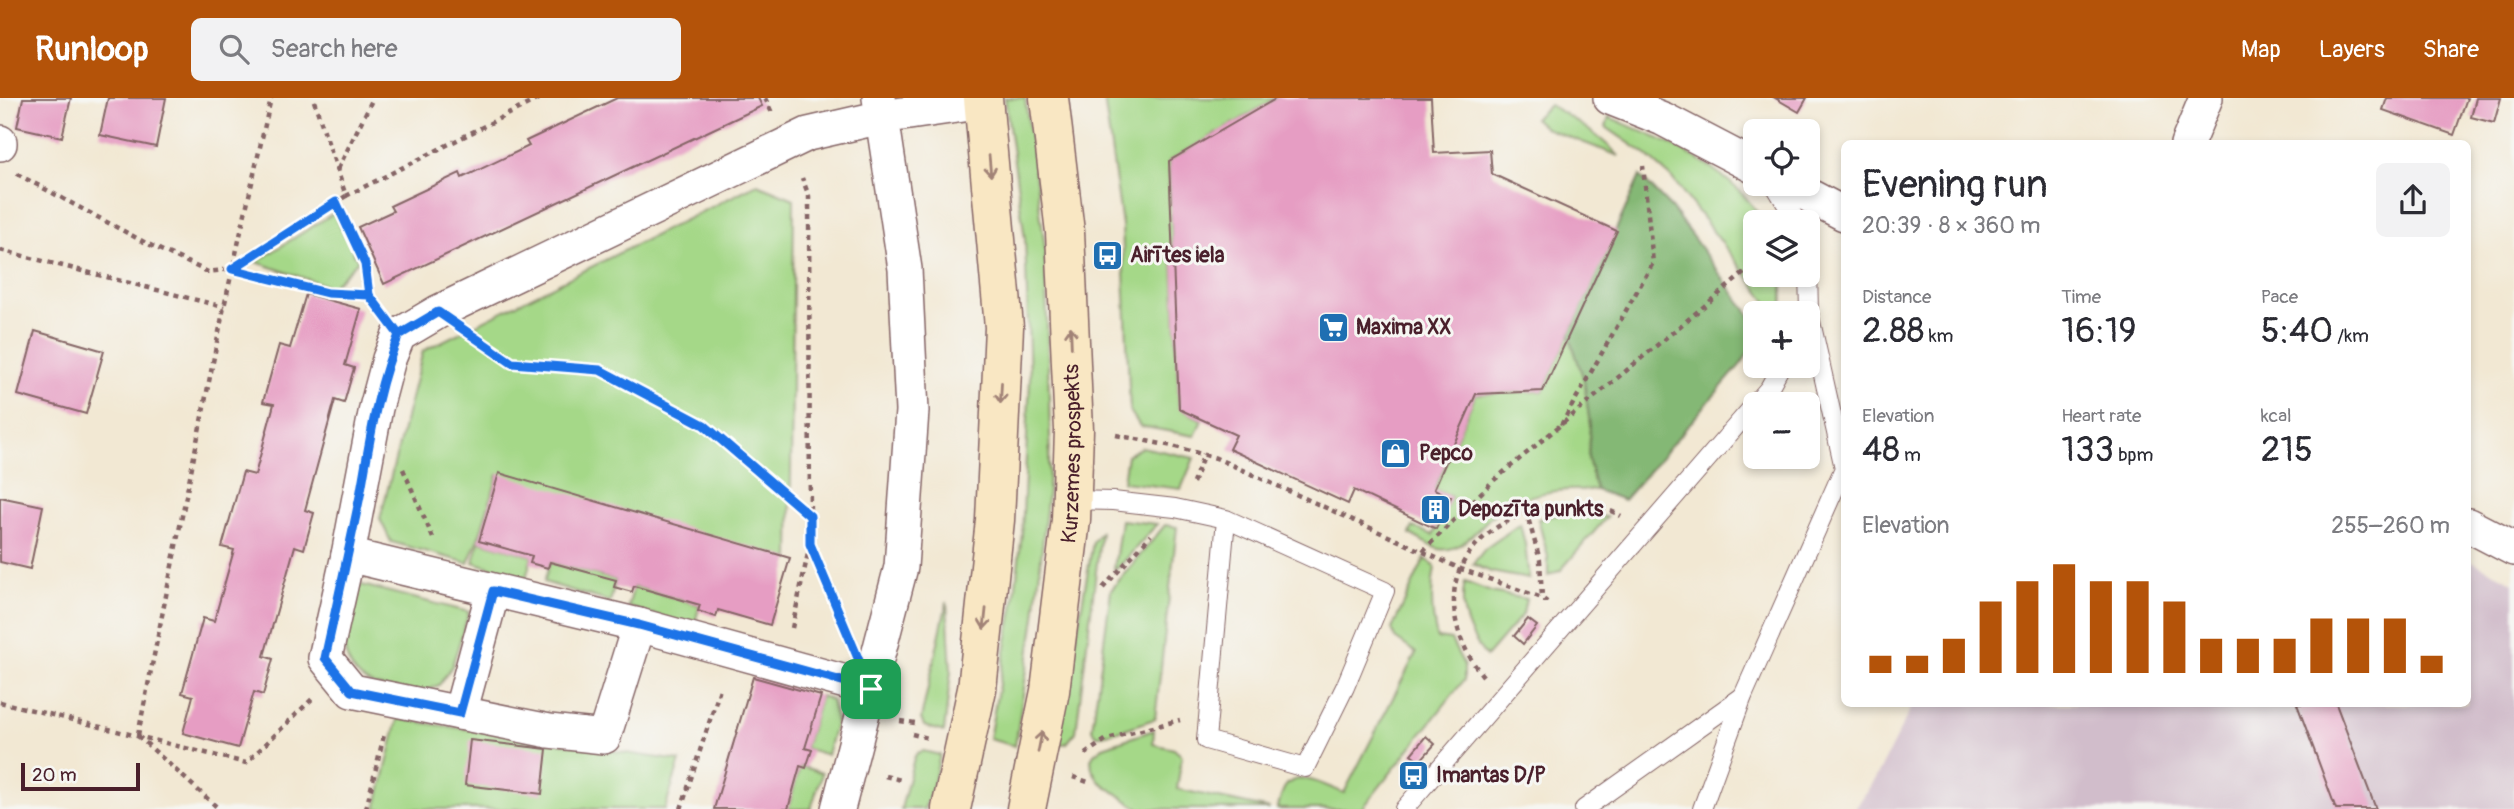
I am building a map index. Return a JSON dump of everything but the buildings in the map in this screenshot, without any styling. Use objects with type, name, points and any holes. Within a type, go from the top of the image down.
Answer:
[{"type":"main road","name":"Kurzemes prospekts","points":[[1026,809],[1050,691],[1071,520],[1074,430],[1065,232],[1049,98]]},
{"type":"main road","points":[[951,809],[977,689],[995,520],[1004,327],[984,100]]},
{"type":"street","points":[[1610,98],[1662,119],[1743,161]]},
{"type":"street","points":[[2189,140],[2206,98]]},
{"type":"street","points":[[639,625],[604,737],[549,731],[352,691],[325,658],[376,408],[389,359],[399,335],[438,312],[808,134],[881,107],[984,100]]},
{"type":"street","points":[[838,809],[901,568],[912,411],[905,269],[881,107]]},
{"type":"street","points":[[1810,196],[1841,212]]},
{"type":"street","points":[[2471,527],[2514,549]]},
{"type":"street","points":[[348,555],[639,625],[871,689]]},
{"type":"street","points":[[460,713],[493,591]]},
{"type":"lane","points":[[1820,366],[1841,455]]},
{"type":"lane","points":[[1404,809],[1769,388],[1774,378]]},
{"type":"lane","points":[[1702,809],[1743,696],[1841,475]]},
{"type":"lane","points":[[1071,500],[1113,501],[1175,508],[1226,519],[1385,591],[1345,687],[1306,768],[1206,740],[1226,519]]},
{"type":"lane","points":[[1584,809],[1743,696]]},
{"type":"path","points":[[138,735],[224,307],[271,98]]},
{"type":"path","points":[[313,98],[346,197]]},
{"type":"path","points":[[338,170],[373,98]]},
{"type":"path","points":[[232,269],[336,202],[540,98]]},
{"type":"path","points":[[785,666],[810,544],[809,196],[787,145]]},
{"type":"path","points":[[3,152],[146,243],[208,272],[232,269],[327,293],[369,295]]},
{"type":"path","points":[[1559,428],[1653,263],[1643,166]]},
{"type":"path","points":[[336,202],[365,264],[369,295],[399,335]]},
{"type":"path","points":[[0,250],[224,307]]},
{"type":"path","points":[[1423,551],[1493,481],[1743,274]]},
{"type":"path","points":[[438,312],[512,363],[600,370],[704,425],[810,516]]},
{"type":"path","points":[[376,408],[452,580]]},
{"type":"path","points":[[1116,436],[1204,454],[1461,569],[1542,598],[1549,605]]},
{"type":"path","points":[[1190,491],[1204,454]]},
{"type":"path","points":[[1491,685],[1469,655],[1456,621],[1453,595],[1461,569],[1476,546],[1496,528],[1526,512],[1550,505],[1578,503],[1607,508],[1624,517]]},
{"type":"path","points":[[1526,512],[1540,560],[1542,598]]},
{"type":"path","points":[[1102,589],[1153,533]]},
{"type":"path","points":[[810,544],[871,689]]},
{"type":"path","points":[[681,809],[732,652]]},
{"type":"path","points":[[0,702],[246,763],[338,674]]},
{"type":"path","points":[[366,809],[392,699]]},
{"type":"path","points":[[1086,754],[1107,739],[1208,714]]},
{"type":"path","points":[[138,735],[219,809]]},
{"type":"shaded area","points":[[2471,561],[2514,583],[2514,809],[1855,809],[1878,774],[1912,707],[2471,707]]},
{"type":"green space","points":[[1005,98],[1025,98],[1045,248],[1050,437],[1048,490],[1035,617],[1015,746],[989,739],[1014,603],[1022,533],[1030,379],[1025,239]]},
{"type":"green space","points":[[1104,98],[1277,98],[1169,161],[1179,408],[1202,420],[1195,436],[1140,426],[1130,411],[1122,225]]},
{"type":"green space","points":[[1550,105],[1578,122],[1619,156],[1545,128],[1534,118]]},
{"type":"green space","points":[[1609,117],[1675,147],[1715,171],[1750,202],[1756,210],[1743,210],[1743,270],[1671,177],[1645,154],[1606,127]]},
{"type":"green space","points":[[1640,176],[1672,209],[1743,306],[1743,361],[1624,500],[1596,490],[1588,458],[1590,425],[1584,380],[1569,334]]},
{"type":"green space","points":[[757,184],[794,199],[790,559],[498,475],[468,563],[391,542],[380,519],[423,351]]},
{"type":"green space","points":[[334,213],[358,261],[331,287],[256,262]]},
{"type":"green space","points":[[1756,287],[1783,287],[1783,301],[1767,301]]},
{"type":"green space","points":[[1569,334],[1584,380],[1590,425],[1588,458],[1596,490],[1555,491],[1526,498],[1499,511],[1463,543],[1447,549],[1435,548],[1410,534],[1413,527],[1433,535],[1451,497],[1434,489],[1476,394],[1543,391]]},
{"type":"green space","points":[[1142,447],[1194,458],[1181,489],[1123,482],[1127,455]]},
{"type":"green space","points":[[1579,513],[1607,517],[1561,570],[1548,576],[1548,557],[1538,519]]},
{"type":"green space","points":[[1121,520],[1157,524],[1119,567],[1114,569]]},
{"type":"green space","points":[[1520,524],[1529,579],[1491,572],[1473,564],[1485,549]]},
{"type":"green space","points":[[1165,525],[1177,527],[1155,719],[1097,735],[1092,730],[1111,590]]},
{"type":"green space","points":[[1101,531],[1076,732],[1067,743],[1057,745],[1093,542]]},
{"type":"green space","points":[[479,541],[532,556],[526,578],[473,562]]},
{"type":"green space","points":[[1425,558],[1435,567],[1432,602],[1437,638],[1451,640],[1464,665],[1464,680],[1362,809],[1277,809],[1285,787],[1298,779],[1314,781],[1344,793],[1416,653],[1395,638],[1392,629]]},
{"type":"green space","points":[[550,562],[616,580],[610,602],[544,582]]},
{"type":"green space","points":[[1465,582],[1491,592],[1526,599],[1523,614],[1486,657],[1466,622],[1463,603]]},
{"type":"green space","points":[[358,584],[469,612],[452,666],[439,685],[419,695],[383,688],[365,681],[354,671],[347,660],[345,636]]},
{"type":"green space","points":[[634,586],[700,605],[694,626],[628,607]]},
{"type":"green space","points":[[947,602],[951,671],[944,732],[924,726],[921,719]]},
{"type":"green space","points":[[821,696],[831,700],[836,721],[827,755],[805,748]]},
{"type":"green space","points":[[398,719],[680,761],[665,809],[376,809]]},
{"type":"green space","points":[[1154,730],[1153,744],[1174,749],[1182,756],[1177,789],[1270,809],[1139,809],[1099,781],[1092,769],[1091,759],[1094,754],[1103,747]]},
{"type":"green space","points":[[923,751],[940,755],[933,786],[924,809],[901,809],[914,758],[917,753]]},
{"type":"green space","points":[[800,766],[822,773],[811,809],[788,809]]},
{"type":"place","name":"Airītes iela","points":[[1107,255]]},
{"type":"place","name":"Maxima XX","points":[[1333,327]]},
{"type":"place","name":"Pepco","points":[[1396,453]]},
{"type":"place","name":"Depozīta punkts","points":[[1435,509]]},
{"type":"place","name":"Imantas D/P","points":[[1413,775]]},
{"type":"route","points":[[871,689],[639,625],[493,591],[460,713],[352,691],[325,658],[376,408],[389,359],[399,335],[369,295],[365,264],[336,202],[232,269],[327,293],[369,295],[399,335],[438,312],[512,363],[600,370],[704,425],[810,516],[810,544],[871,689]]}]
